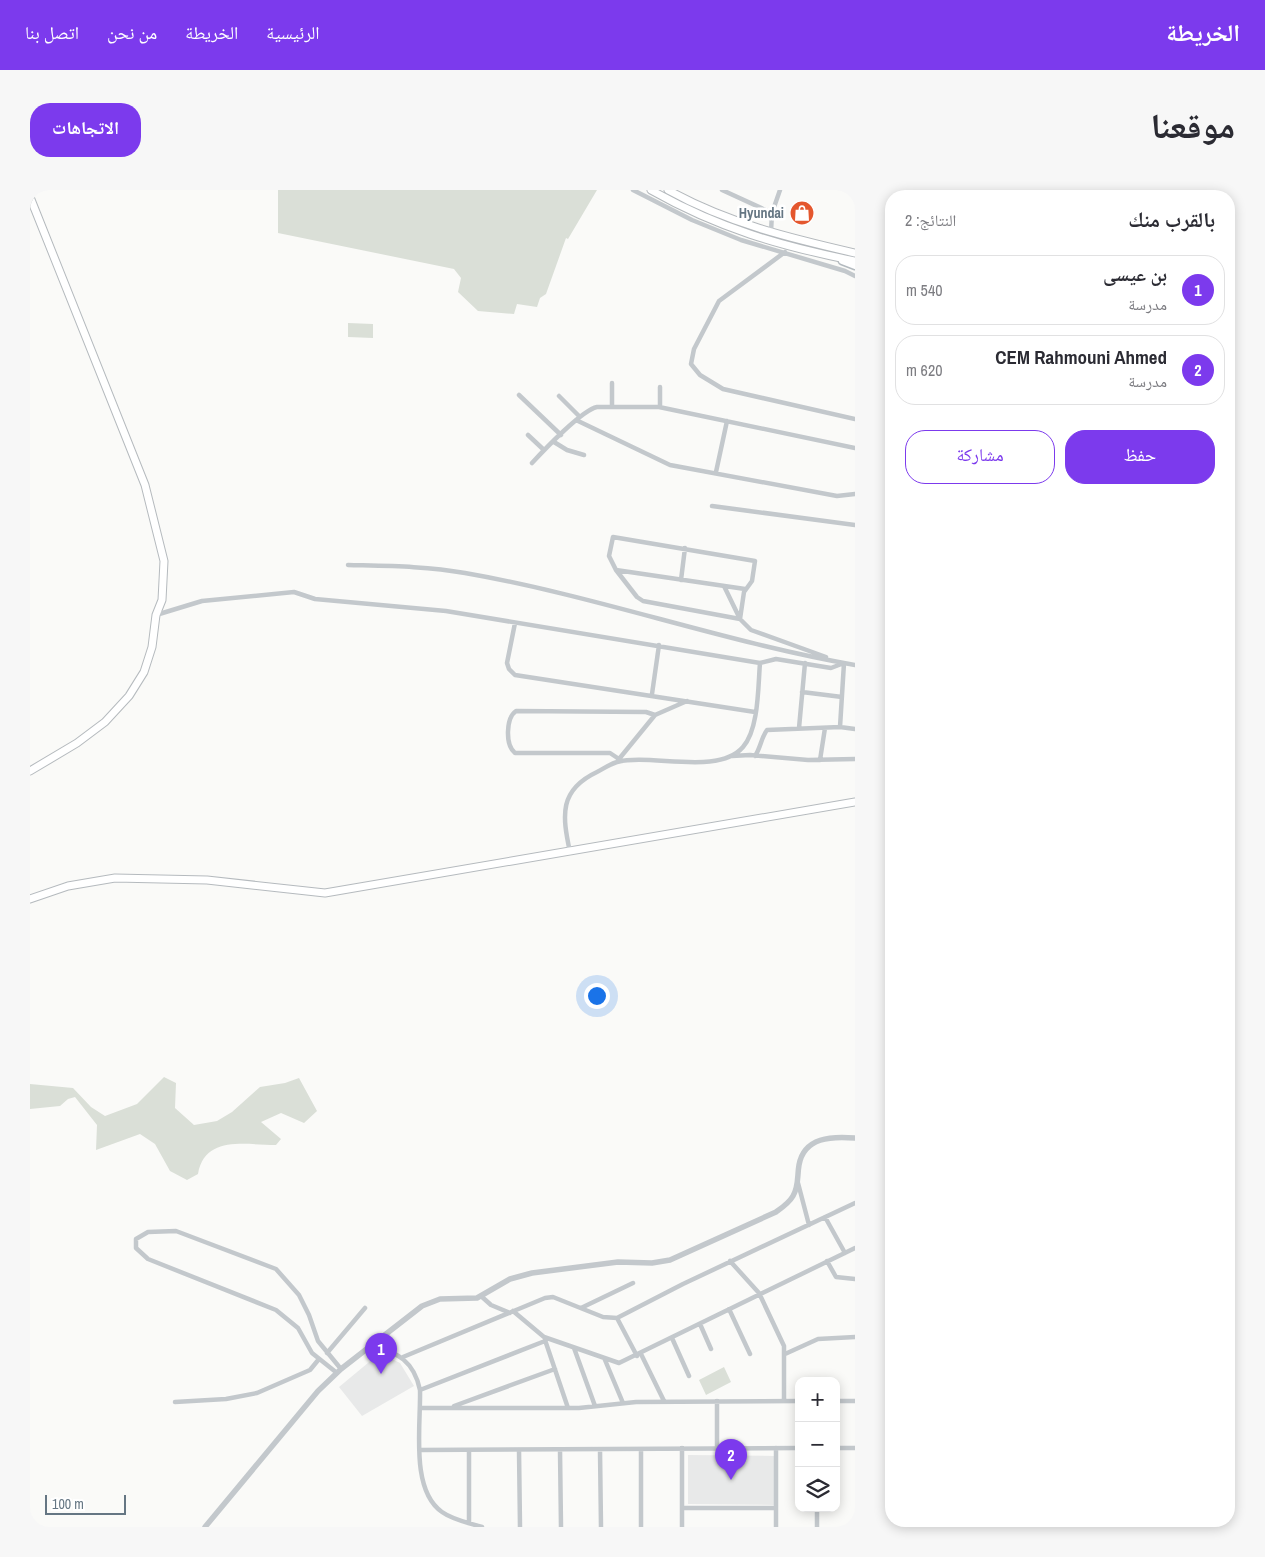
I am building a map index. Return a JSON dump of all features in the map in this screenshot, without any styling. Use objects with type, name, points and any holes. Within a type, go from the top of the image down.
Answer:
[{"type":"main road","points":[[651,190],[720,225],[771,242],[855,261]]},
{"type":"main road","points":[[668,190],[725,218],[770,232],[855,252]]},
{"type":"main road","points":[[30,196],[145,484],[164,561],[162,600],[156,615],[152,647],[144,672],[129,696],[105,722],[77,743],[30,771]]},
{"type":"main road","points":[[824,255],[855,266]]},
{"type":"main road","points":[[30,899],[68,886],[115,878],[207,880],[325,893],[855,802]]},
{"type":"street","points":[[633,190],[720,232],[845,270],[855,276]]},
{"type":"street","points":[[722,190],[772,213]]},
{"type":"street","points":[[770,232],[772,213],[780,190]]},
{"type":"street","points":[[785,252],[720,301],[694,349],[691,364],[700,375],[723,389],[855,419]]},
{"type":"street","points":[[612,383],[612,407]]},
{"type":"street","points":[[660,387],[660,407]]},
{"type":"street","points":[[520,395],[561,435]]},
{"type":"street","points":[[559,396],[578,419],[664,463],[837,496],[855,494]]},
{"type":"street","points":[[532,462],[592,408],[612,407],[660,407],[855,448]]},
{"type":"street","points":[[716,472],[727,421]]},
{"type":"street","points":[[528,435],[544,450]]},
{"type":"street","points":[[554,442],[561,447],[584,455]]},
{"type":"street","points":[[712,506],[855,525]]},
{"type":"street","points":[[612,536],[756,560],[752,581],[745,589],[740,619],[643,601],[637,597],[616,570],[609,556],[612,536]]},
{"type":"street","points":[[680,580],[685,548]]},
{"type":"street","points":[[348,565],[422,568],[466,573],[630,609],[785,651],[855,665]]},
{"type":"street","points":[[616,570],[745,589]]},
{"type":"street","points":[[724,586],[740,619],[751,630],[844,663]]},
{"type":"street","points":[[156,615],[202,601],[294,592],[315,599],[438,610],[660,645],[760,663],[776,659],[831,668],[844,663]]},
{"type":"street","points":[[515,623],[507,663],[509,669],[515,675],[652,694],[755,712]]},
{"type":"street","points":[[652,694],[660,645]]},
{"type":"street","points":[[729,757],[742,748],[747,741],[755,712],[760,663]]},
{"type":"street","points":[[799,728],[805,663]]},
{"type":"street","points":[[840,727],[844,663]]},
{"type":"street","points":[[802,692],[842,697]]},
{"type":"street","points":[[570,852],[564,819],[570,793],[582,780],[618,760],[655,715],[688,701]]},
{"type":"street","points":[[655,715],[646,712],[516,711],[512,714],[508,723],[509,745],[515,753],[610,753],[618,760],[707,761],[729,757],[755,756],[820,760],[855,759]]},
{"type":"street","points":[[755,756],[760,748],[762,736],[767,730],[840,727],[855,729]]},
{"type":"street","points":[[820,760],[825,728]]},
{"type":"street","points":[[809,1225],[798,1182],[799,1165],[803,1153],[811,1145],[828,1137],[855,1138]]},
{"type":"street","points":[[205,1527],[318,1391],[339,1371],[432,1301],[469,1300],[510,1280],[532,1273],[618,1262],[652,1263],[670,1260],[776,1212],[788,1204],[798,1182]]},
{"type":"street","points":[[403,1357],[550,1297],[603,1316],[617,1318],[730,1261],[855,1203]]},
{"type":"street","points":[[825,1217],[844,1253]]},
{"type":"street","points":[[176,1231],[276,1269],[299,1295],[309,1315],[318,1341],[339,1371],[312,1353],[298,1328],[276,1310],[148,1259],[136,1248],[136,1239],[148,1232],[176,1231]]},
{"type":"street","points":[[480,1296],[492,1305],[512,1312],[545,1339],[619,1363],[639,1355],[855,1248]]},
{"type":"street","points":[[730,1261],[759,1294],[784,1346],[784,1401]]},
{"type":"street","points":[[827,1261],[836,1276],[855,1279]]},
{"type":"street","points":[[581,1308],[634,1283]]},
{"type":"street","points":[[327,1352],[365,1308]]},
{"type":"street","points":[[729,1309],[750,1354]]},
{"type":"street","points":[[617,1318],[664,1401]]},
{"type":"street","points":[[700,1324],[711,1349]]},
{"type":"street","points":[[785,1354],[818,1338],[855,1337]]},
{"type":"street","points":[[672,1338],[688,1376]]},
{"type":"street","points":[[545,1339],[568,1408]]},
{"type":"street","points":[[420,1390],[545,1339]]},
{"type":"street","points":[[372,1345],[395,1352],[403,1357],[418,1380],[421,1408],[420,1450],[422,1482],[426,1493],[442,1512],[482,1527]]},
{"type":"street","points":[[574,1348],[596,1406]]},
{"type":"street","points":[[175,1402],[226,1399],[256,1393],[310,1370],[319,1359]]},
{"type":"street","points":[[606,1360],[623,1403]]},
{"type":"street","points":[[450,1408],[555,1369]]},
{"type":"street","points":[[421,1408],[568,1408],[664,1401],[795,1401]]},
{"type":"street","points":[[717,1401],[717,1448]]},
{"type":"street","points":[[840,1401],[855,1401]]},
{"type":"street","points":[[682,1448],[682,1527]]},
{"type":"street","points":[[776,1448],[776,1527]]},
{"type":"street","points":[[420,1450],[795,1448]]},
{"type":"street","points":[[840,1448],[855,1448]]},
{"type":"street","points":[[641,1527],[642,1449]]},
{"type":"street","points":[[468,1450],[469,1523]]},
{"type":"street","points":[[519,1450],[520,1527]]},
{"type":"street","points":[[560,1450],[561,1527]]},
{"type":"street","points":[[600,1450],[601,1527]]},
{"type":"street","points":[[682,1508],[776,1508]]},
{"type":"street","points":[[817,1512],[817,1527]]},
{"type":"shaded area","points":[[278,190],[597,190],[568,239],[566,238],[546,294],[540,298],[537,307],[517,304],[514,314],[478,311],[458,292],[461,278],[454,269],[278,233]]},
{"type":"shaded area","points":[[348,323],[373,324],[373,338],[348,337]]},
{"type":"shaded area","points":[[164,1077],[176,1083],[175,1108],[194,1125],[217,1121],[232,1112],[260,1087],[285,1083],[299,1078],[317,1111],[304,1123],[281,1113],[261,1122],[281,1139],[276,1145],[240,1144],[218,1148],[209,1153],[202,1162],[198,1174],[187,1180],[170,1171],[155,1144],[140,1134],[96,1150],[97,1125],[75,1097],[68,1099],[60,1106],[30,1109],[30,1084],[73,1088],[91,1107],[105,1116],[137,1104]]},
{"type":"shaded area","points":[[380,1353],[400,1363],[414,1386],[362,1416],[339,1387]]},
{"type":"shaded area","points":[[724,1367],[731,1382],[706,1395],[699,1380]]},
{"type":"shaded area","points":[[688,1455],[775,1456],[775,1505],[688,1504]]},
{"type":"place","name":"Hyundai","points":[[802,213]]},
{"type":"place","name":"بن عيسى","points":[[381,1374]]},
{"type":"place","name":"CEM Rahmouni Ahmed","points":[[731,1480]]}]
